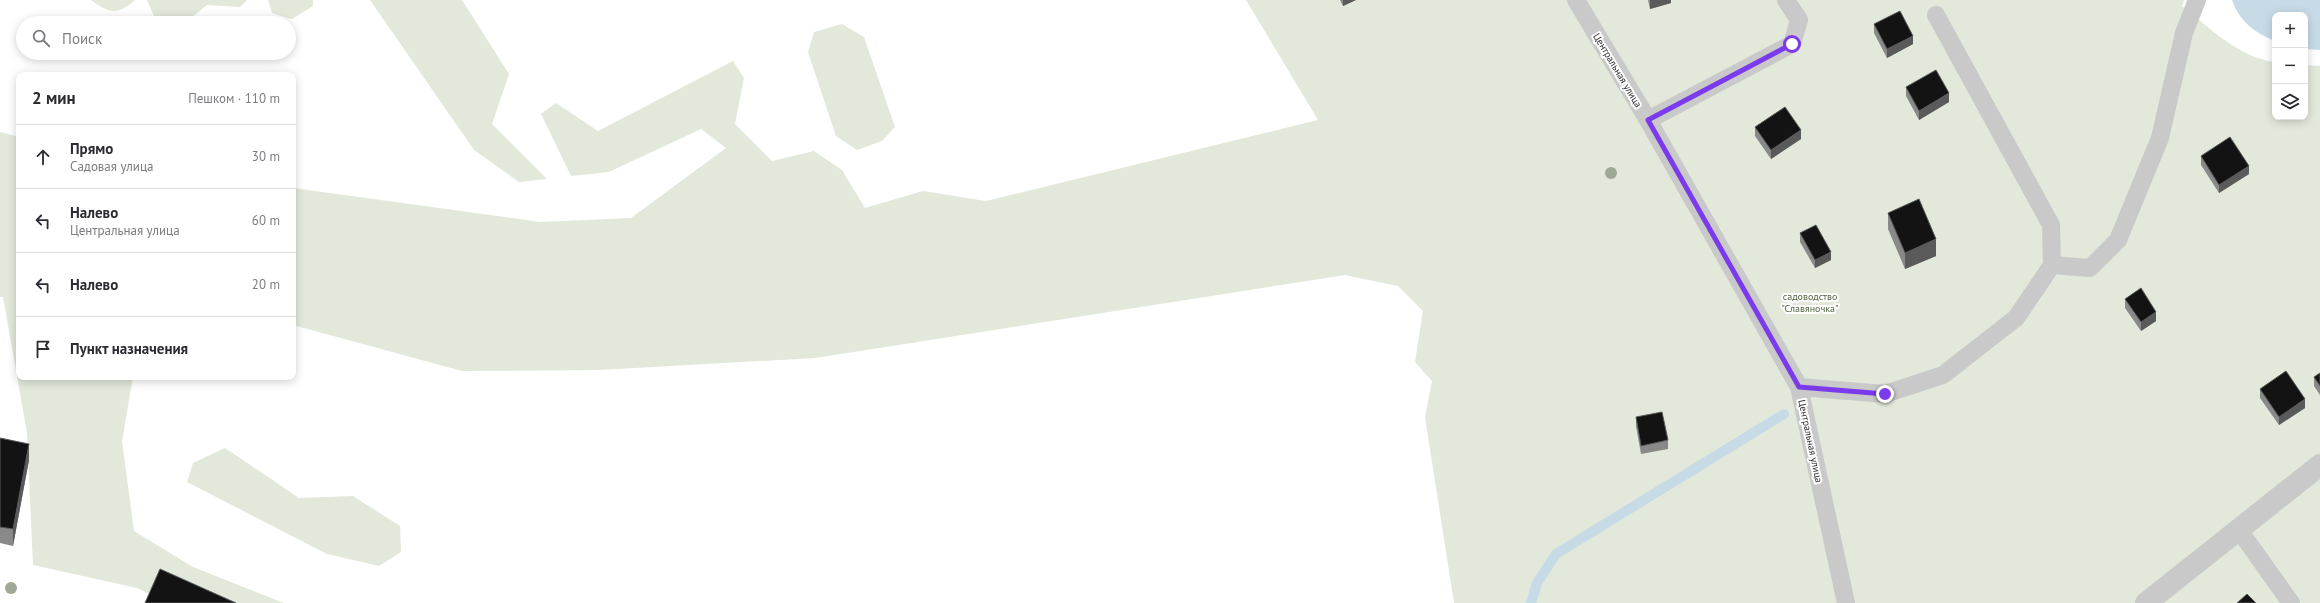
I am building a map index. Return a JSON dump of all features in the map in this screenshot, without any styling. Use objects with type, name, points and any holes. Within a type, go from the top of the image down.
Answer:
[{"type":"street","points":[[2146,603],[2320,465]]},
{"type":"lane","name":"Центральная улица","points":[[1576,0],[1648,120],[1799,387],[1846,603]]},
{"type":"lane","points":[[1648,120],[1792,44],[1799,20],[1786,0]]},
{"type":"lane","points":[[2052,265],[2090,268],[2118,240],[2160,138],[2184,33],[2197,0]]},
{"type":"lane","points":[[1799,387],[1885,394],[1943,375],[2016,318],[2052,265],[2051,225],[1936,15]]},
{"type":"lane","points":[[2239,530],[2291,603]]},
{"type":"green space","points":[[91,0],[135,0],[123,9],[113,11],[103,8]]},
{"type":"green space","points":[[147,0],[247,0],[240,7],[207,5],[193,16],[154,16]]},
{"type":"green space","points":[[268,0],[313,0],[313,6],[296,17],[282,16],[272,13]]},
{"type":"green space","points":[[370,0],[462,0],[509,74],[492,124],[547,179],[519,182],[474,150]]},
{"type":"green space","name":"садоводство \"Славяночка\"","points":[[1246,0],[2184,0],[2182,6],[2225,40],[2249,55],[2272,61],[2272,120],[2308,120],[2308,65],[2320,66],[2320,603],[1454,603],[1425,417],[1432,381],[1415,362],[1423,311],[1398,286],[1345,275],[815,358],[599,370],[462,371],[296,326],[296,188],[540,222],[631,218],[726,148],[701,129],[609,172],[571,176],[541,114],[556,103],[598,131],[733,61],[744,78],[735,124],[772,161],[814,151],[842,170],[865,208],[923,191],[986,201],[1318,120]]},
{"type":"green space","points":[[842,24],[864,37],[895,127],[882,141],[857,150],[836,136],[808,52],[814,32]]},
{"type":"green space","points":[[0,132],[16,136],[16,371],[3,297],[0,297]]},
{"type":"green space","points":[[18,380],[132,380],[122,441],[134,531],[193,567],[284,603],[168,603],[137,588],[33,565],[27,433]]},
{"type":"green space","points":[[225,448],[299,498],[353,496],[400,526],[401,552],[379,566],[327,554],[187,482],[193,463]]},
{"type":"water","points":[[2232,0],[2320,0],[2320,50],[2308,49],[2308,12],[2272,12],[2272,40],[2254,30],[2243,20]]},
{"type":"building","points":[[1900,11],[1913,36],[1887,49],[1874,24]]},
{"type":"building","points":[[1936,70],[1949,93],[1919,111],[1906,87]]},
{"type":"building","points":[[1785,107],[1801,130],[1771,150],[1755,127]]},
{"type":"building","points":[[2230,137],[2249,166],[2219,185],[2201,156]]},
{"type":"building","points":[[1919,199],[1936,239],[1905,253],[1888,213]]},
{"type":"building","points":[[1816,225],[1831,252],[1815,260],[1800,233]]},
{"type":"building","points":[[2141,288],[2156,312],[2141,322],[2125,299]]},
{"type":"building","points":[[2286,371],[2305,399],[2279,417],[2260,389]]},
{"type":"building","points":[[2320,373],[2320,386],[2314,377]]},
{"type":"building","points":[[1662,412],[1668,440],[1641,446],[1636,417]]},
{"type":"building","points":[[0,438],[29,444],[13,529],[0,527]]},
{"type":"building","points":[[160,569],[236,603],[145,603]]},
{"type":"building","points":[[2247,594],[2256,603],[2237,603]]},
{"type":"waterway","points":[[1531,603],[1537,583],[1556,554],[1784,414]]},
{"type":"route","points":[[1792,44],[1648,120],[1799,387],[1885,394]]}]
